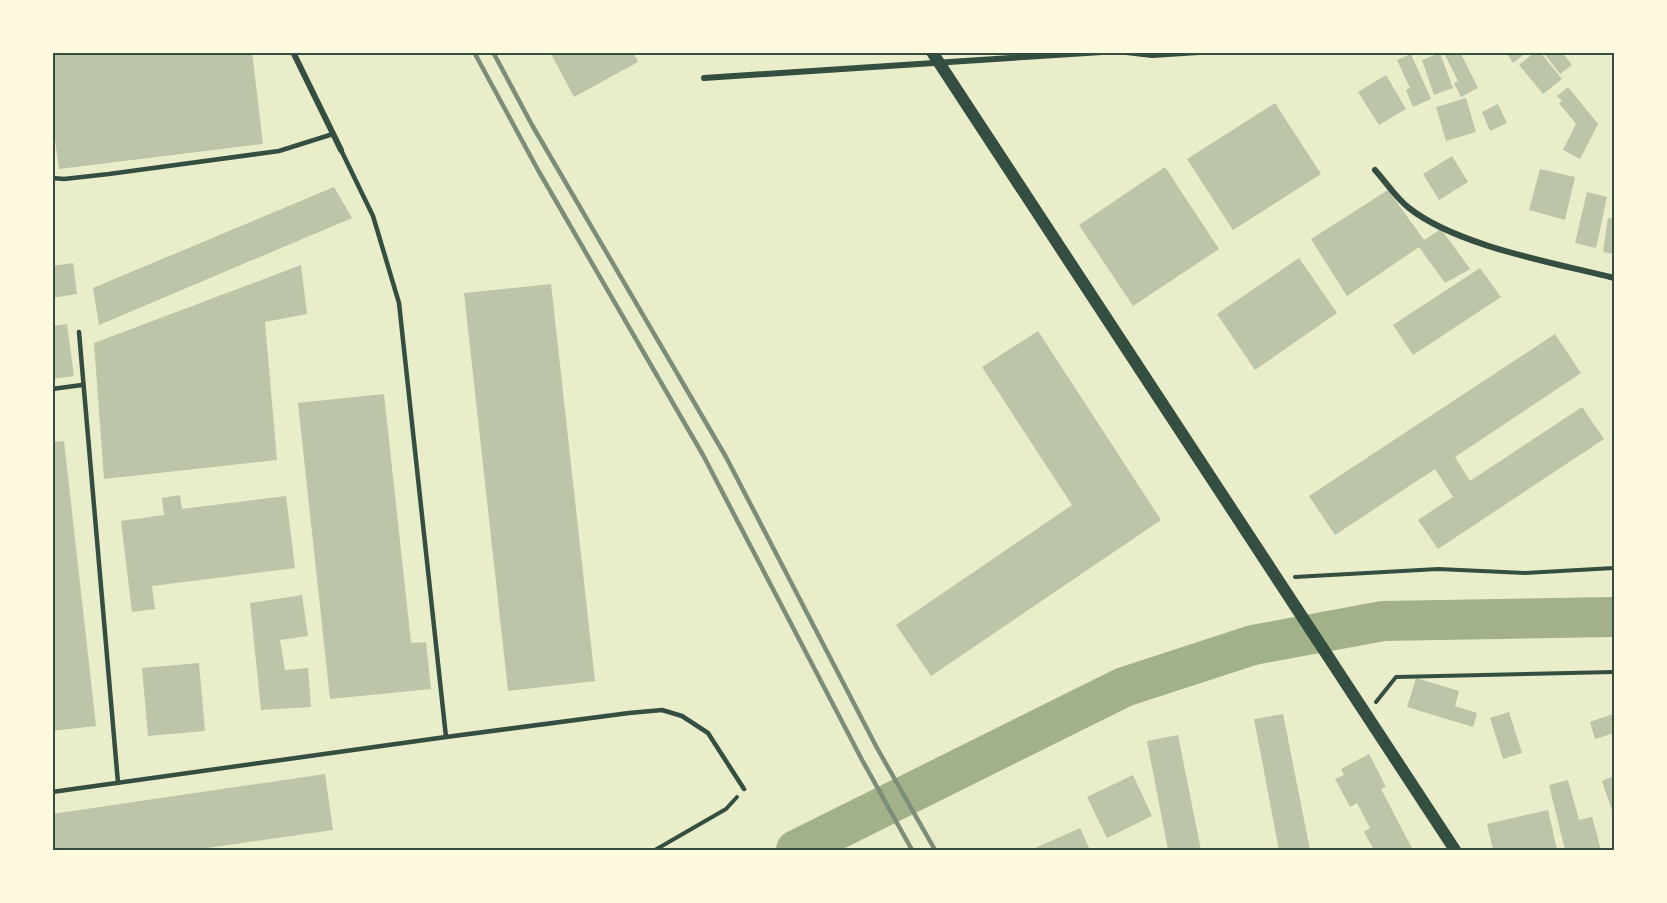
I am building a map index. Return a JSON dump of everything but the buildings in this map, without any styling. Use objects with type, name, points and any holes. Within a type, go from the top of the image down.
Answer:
[{"type":"main road","points":[[932,52],[1455,850]]},
{"type":"street","points":[[293,52],[340,150]]},
{"type":"street","points":[[704,78],[1102,52]]},
{"type":"street","points":[[1126,52],[1152,54],[1199,52]]},
{"type":"street","points":[[1376,170],[1407,207],[1446,229],[1484,244],[1614,278]]},
{"type":"lane","points":[[52,178],[64,179],[109,174],[279,151],[333,134]]},
{"type":"lane","points":[[340,150],[373,216],[399,303],[446,737]]},
{"type":"lane","points":[[79,332],[118,783]]},
{"type":"lane","points":[[52,389],[82,385]]},
{"type":"lane","points":[[52,792],[446,737],[662,710],[682,716],[708,733],[744,789]]},
{"type":"path","points":[[1278,577],[1438,569],[1525,573],[1614,568]]},
{"type":"path","points":[[1366,714],[1396,677],[1614,672]]},
{"type":"path","points":[[655,850],[726,809],[744,789]]},
{"type":"waterway","points":[[796,850],[1124,687],[1253,645],[1383,621],[1614,617]]},
{"type":"railway","points":[[474,52],[538,170],[703,455],[861,758],[912,850]]},
{"type":"railway","points":[[493,52],[532,125],[726,457],[877,748],[935,850]]}]
